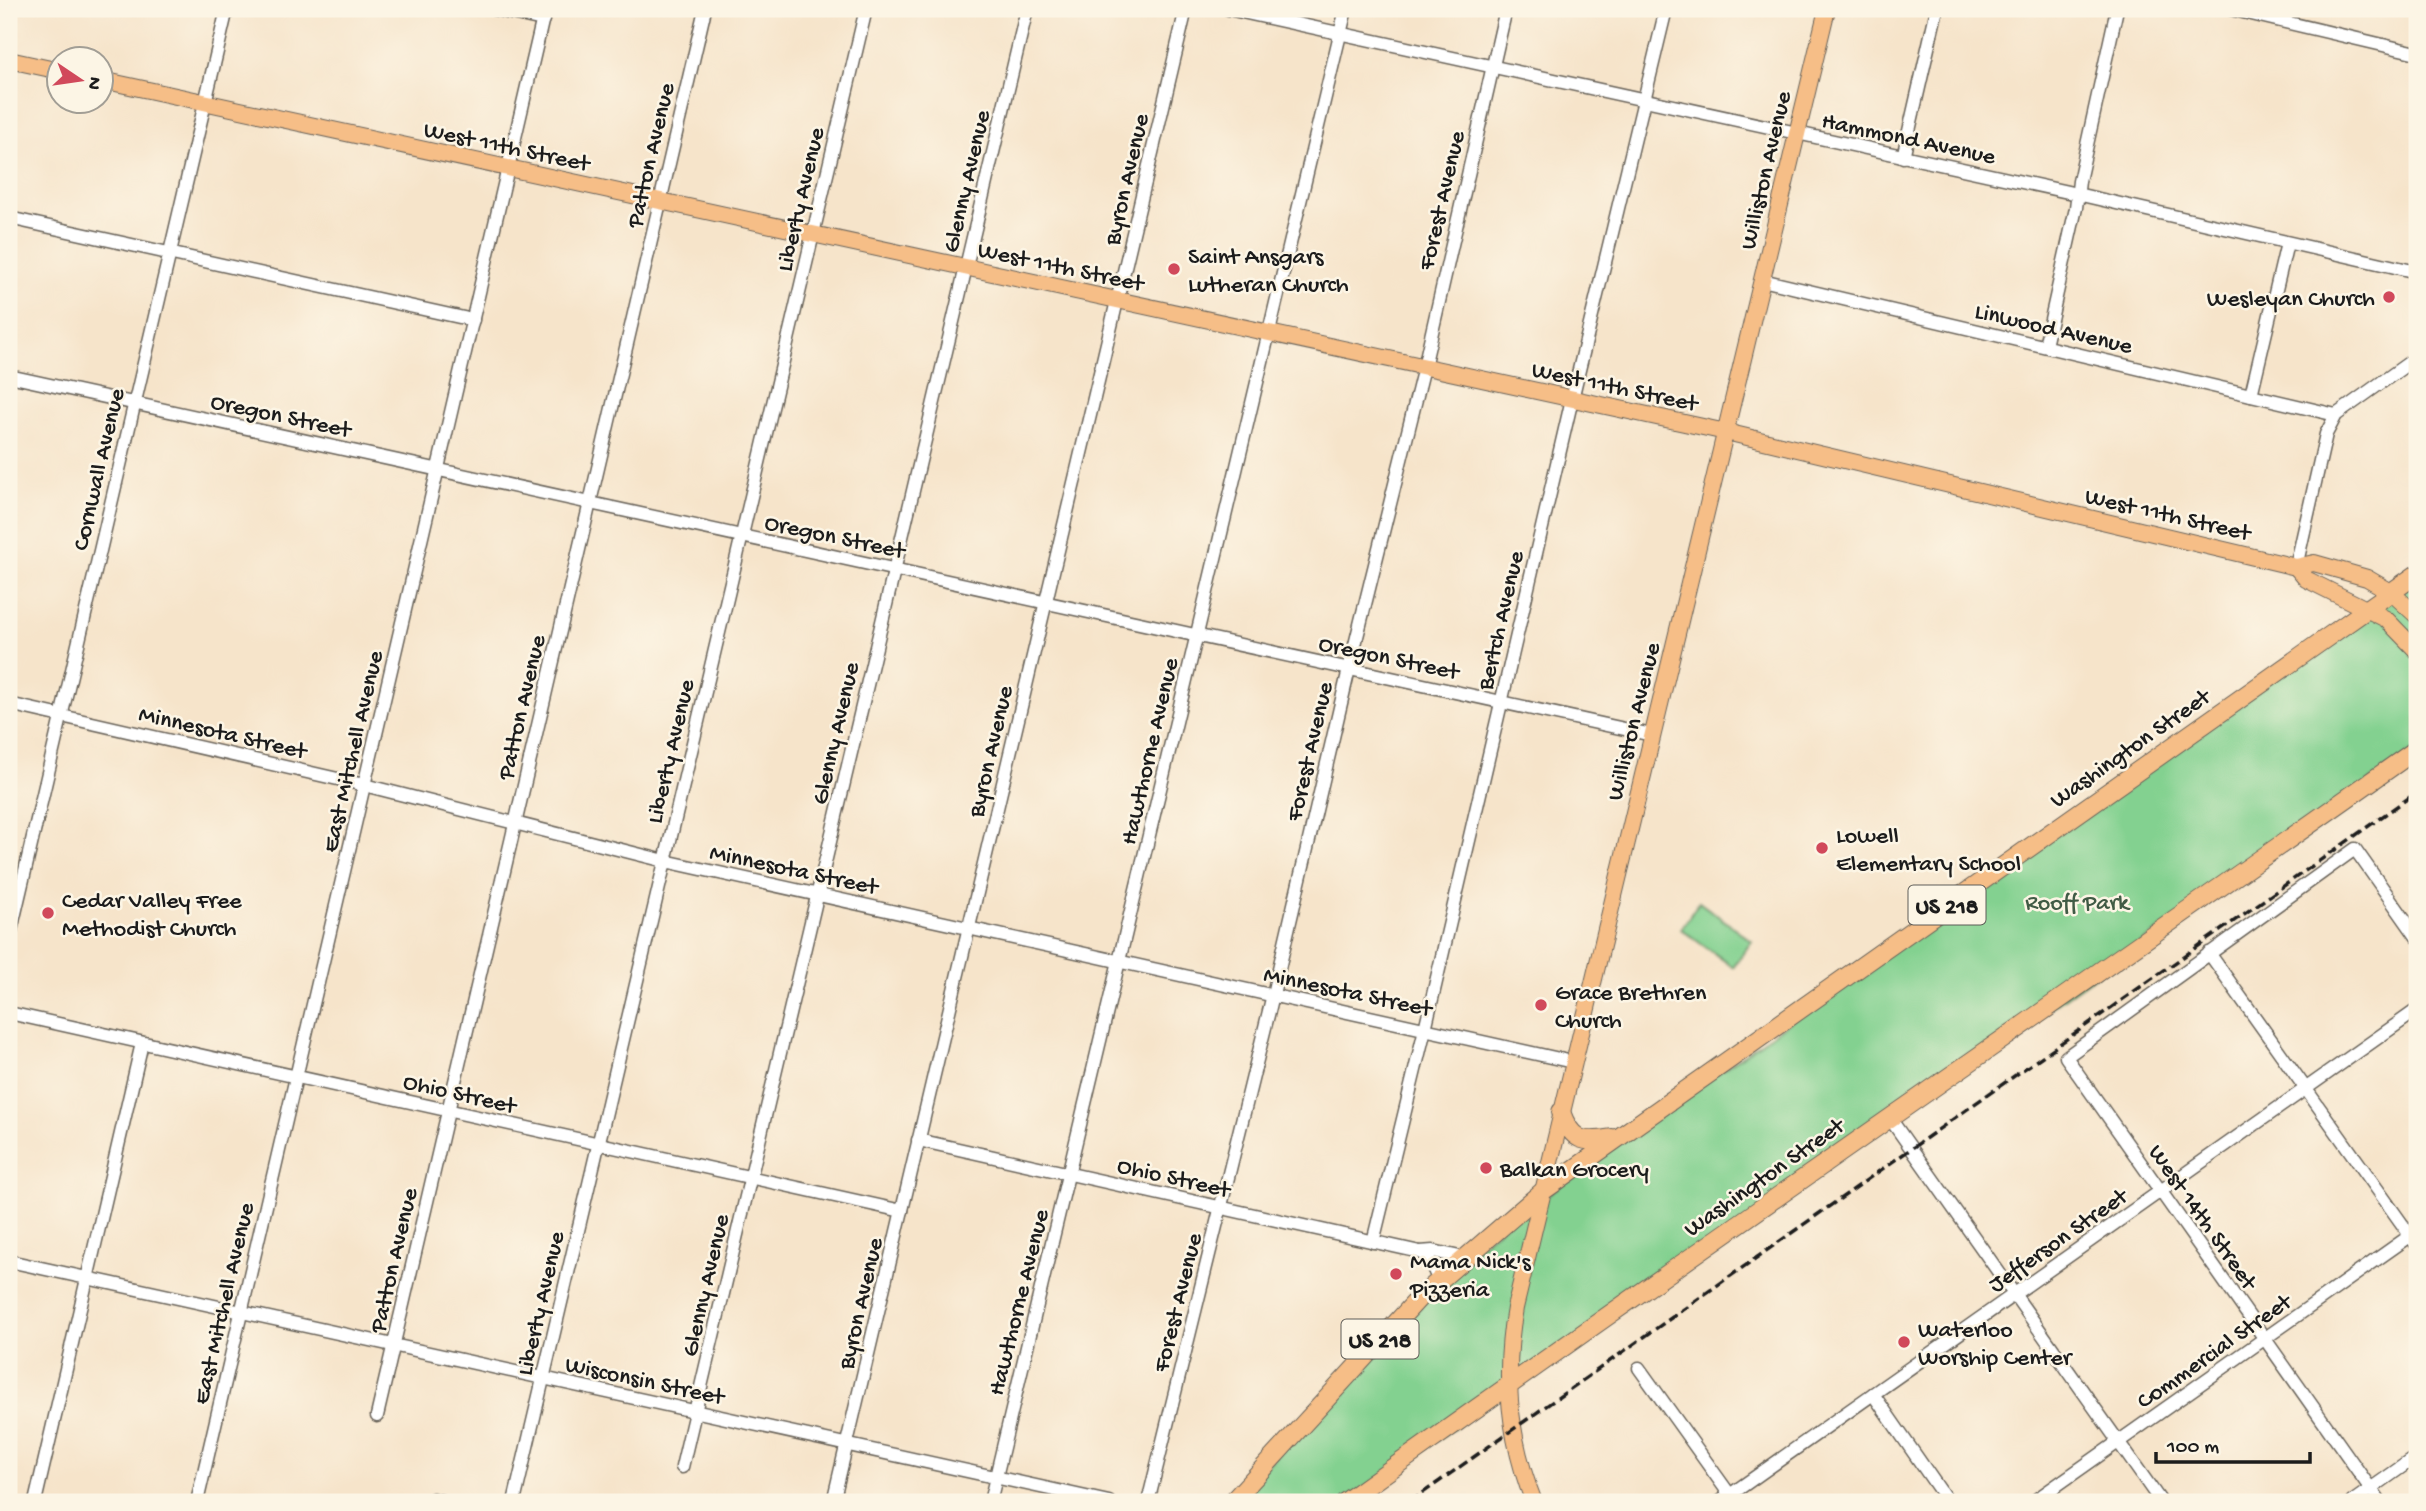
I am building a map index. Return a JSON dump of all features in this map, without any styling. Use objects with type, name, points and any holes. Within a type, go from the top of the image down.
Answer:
[{"type":"highway","name":"Washington Street","points":[[1232,1502],[1411,1306],[1543,1191],[2417,573]]},
{"type":"highway","name":"Washington Street","points":[[1345,1502],[1889,1117],[2417,749]]},
{"type":"highway","points":[[1561,1112],[1570,1131],[1581,1139],[1595,1141],[1619,1136]]},
{"type":"main road","name":"Williston Avenue","points":[[1534,1502],[1517,1447],[1509,1405],[1512,1326],[1826,9]]},
{"type":"main road","points":[[9,60],[46,68]]},
{"type":"main road","name":"West 11th Street","points":[[116,83],[1726,432],[2296,567],[2314,563],[2367,578],[2391,592],[2417,616]]},
{"type":"main road","name":"West 11th Street","points":[[2296,567],[2306,579],[2386,619],[2417,651]]},
{"type":"street","name":"Cornwall Avenue","points":[[9,939],[227,9]]},
{"type":"street","points":[[493,9],[544,14]]},
{"type":"street","name":"Patton Avenue","points":[[377,1416],[705,9]]},
{"type":"street","name":"Liberty Avenue","points":[[514,1502],[866,9]]},
{"type":"street","name":"Glenny Avenue","points":[[682,1467],[1027,9]]},
{"type":"street","name":"Byron Avenue","points":[[833,1502],[1185,9]]},
{"type":"street","name":"Hammond Avenue","points":[[1228,9],[2077,194],[2417,272]]},
{"type":"street","name":"Hawthorne Avenue","points":[[990,1502],[1121,962],[1346,9]]},
{"type":"street","name":"Forest Avenue","points":[[1148,1502],[1424,367],[1506,9]]},
{"type":"street","name":"Bertch Avenue","points":[[1373,1242],[1667,9]]},
{"type":"street","points":[[1903,157],[1937,9]]},
{"type":"street","points":[[2045,346],[2117,9]]},
{"type":"street","points":[[2231,9],[2417,52]]},
{"type":"street","points":[[2273,19],[2286,9]]},
{"type":"street","name":"East Mitchell Avenue","points":[[197,1502],[544,14]]},
{"type":"street","points":[[9,218],[472,320]]},
{"type":"street","points":[[2251,395],[2287,243]]},
{"type":"street","name":"Linwood Avenue","points":[[1762,280],[2336,415]]},
{"type":"street","points":[[2296,567],[2326,434],[2336,415],[2417,357]]},
{"type":"street","name":"Oregon Street","points":[[9,376],[1652,735]]},
{"type":"street","name":"Minnesota Street","points":[[9,704],[364,785],[665,861],[1573,1062]]},
{"type":"street","points":[[2415,1237],[2209,953],[2355,849],[2417,937]]},
{"type":"street","name":"West 14th Street","points":[[2209,953],[2066,1057],[2380,1502]]},
{"type":"street","name":"Jefferson Street","points":[[1728,1500],[1873,1394],[2417,1010]]},
{"type":"street","name":"Ohio Street","points":[[9,1013],[902,1210]]},
{"type":"street","points":[[35,1502],[142,1043]]},
{"type":"street","points":[[1889,1117],[2161,1502]]},
{"type":"street","name":"Ohio Street","points":[[918,1140],[1373,1242],[1464,1258]]},
{"type":"street","name":"Commercial Street","points":[[2033,1502],[2415,1237]]},
{"type":"street","points":[[1420,1252],[1429,1259],[1439,1281]]},
{"type":"street","name":"Wisconsin Street","points":[[9,1261],[1109,1502]]},
{"type":"street","points":[[1639,1368],[1728,1500]]},
{"type":"street","points":[[1873,1394],[1948,1502]]},
{"type":"street","points":[[2352,1502],[2417,1456]]},
{"type":"street","points":[[433,1499],[446,1502]]},
{"type":"green space","name":"Rooff Park","points":[[2417,574],[2417,749],[1349,1502],[1231,1502],[1488,1237]]},
{"type":"green space","points":[[1699,902],[1752,941],[1733,967],[1681,929]]},
{"type":"railway","points":[[1410,1502],[2417,792]]},
{"type":"place","name":"Saint Ansgars Lutheran Church","points":[[1174,269]]},
{"type":"place","name":"Wesleyan Church","points":[[2389,297]]},
{"type":"place","name":"Lowell Elementary School","points":[[1822,848]]},
{"type":"place","name":"Cedar Valley Free Methodist Church","points":[[48,913]]},
{"type":"place","name":"Grace Brethren Church","points":[[1541,1005]]},
{"type":"place","name":"Balkan Grocery","points":[[1486,1168]]},
{"type":"place","name":"Mama Nick's Pizzeria","points":[[1396,1274]]},
{"type":"place","name":"Waterloo Worship Center","points":[[1904,1342]]}]
